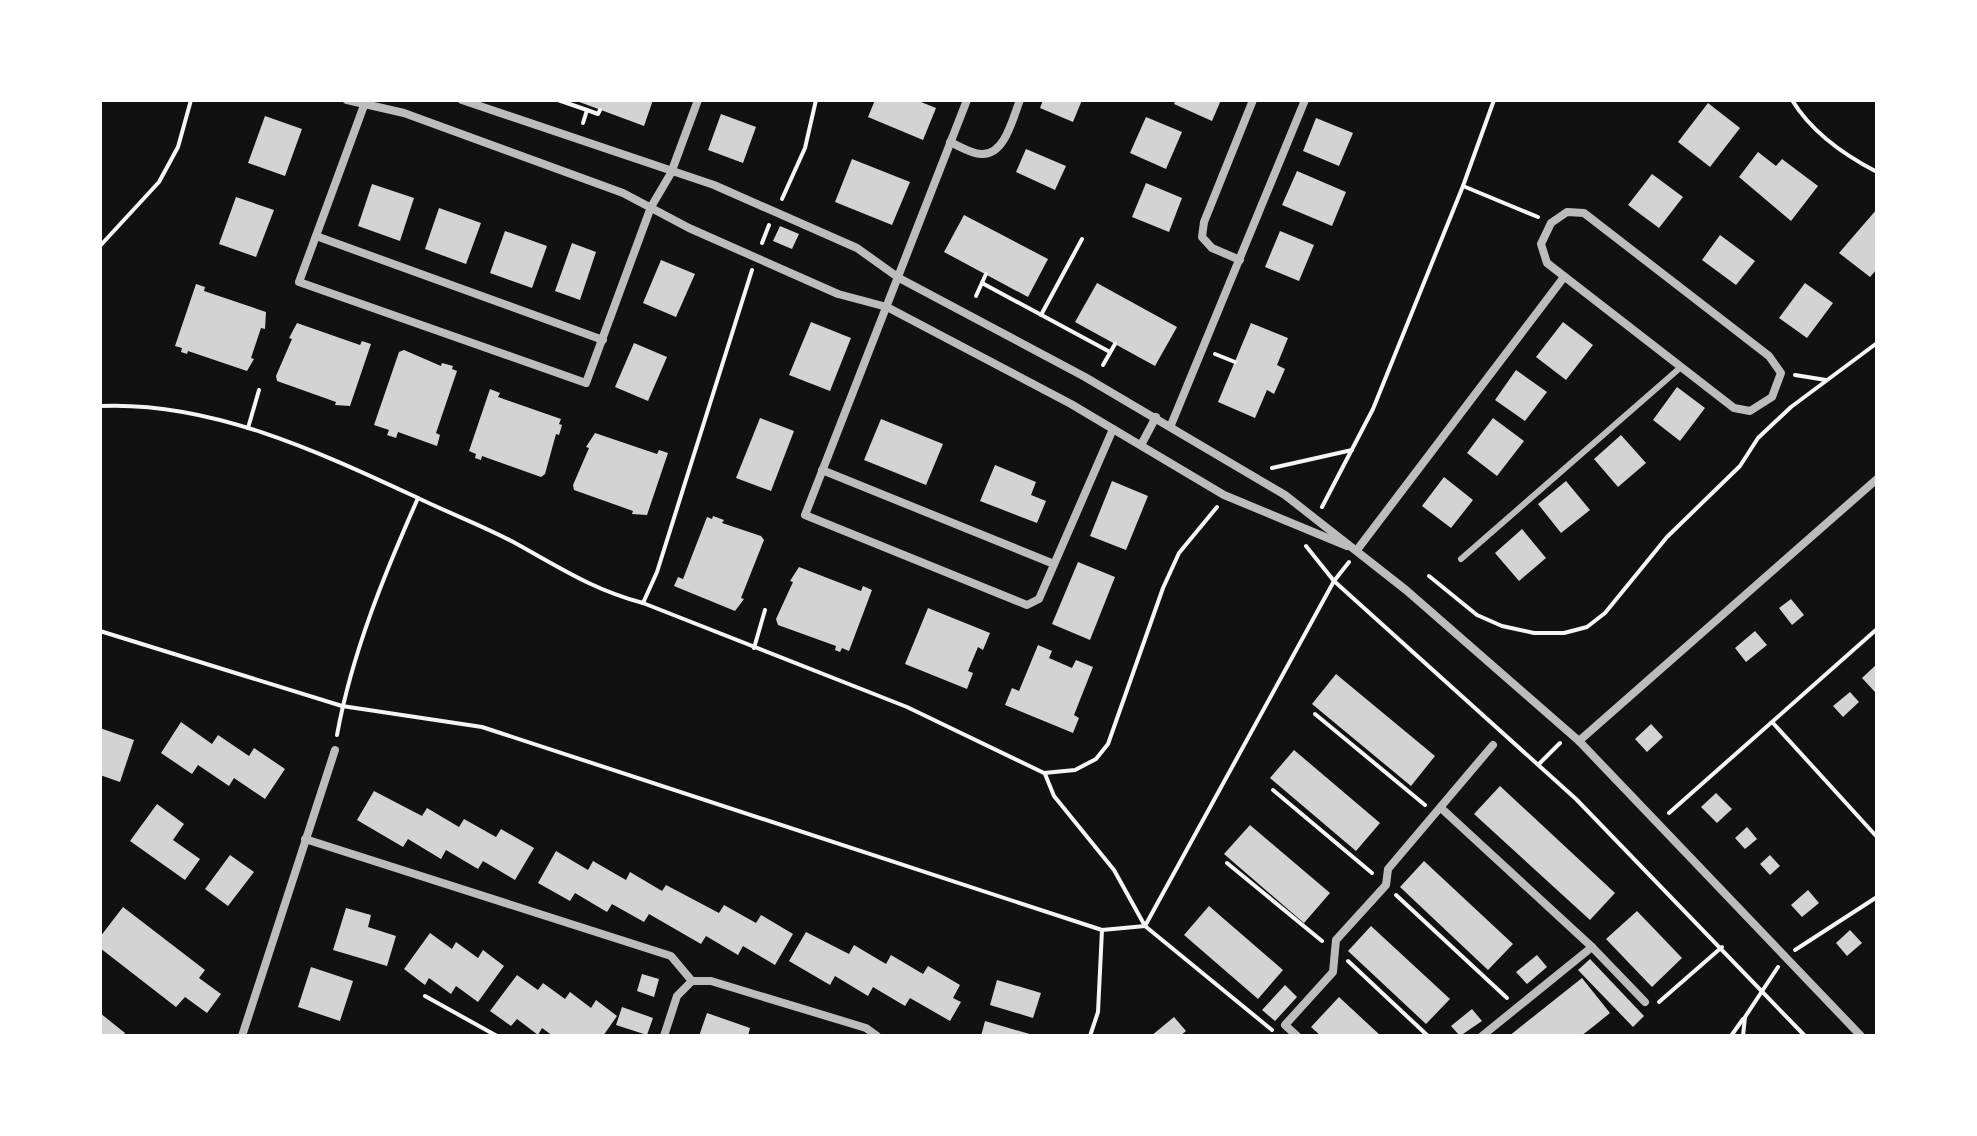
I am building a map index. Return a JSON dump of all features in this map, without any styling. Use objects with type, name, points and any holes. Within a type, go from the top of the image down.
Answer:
[{"type":"street","points":[[347,100],[404,113],[623,193],[838,294],[887,307],[1113,429],[1224,495],[1357,550]]},
{"type":"street","points":[[462,100],[714,185],[777,210],[857,248],[899,278],[1171,425],[1285,495],[1357,550],[1579,741],[1861,1036]]},
{"type":"street","points":[[365,102],[299,282],[586,383],[651,207],[671,173],[698,100]]},
{"type":"street","points":[[967,100],[805,515],[1027,605],[1039,599],[1113,429]]},
{"type":"street","points":[[950,142],[981,154],[994,151],[1004,139],[1020,100]]},
{"type":"street","points":[[1240,260],[1212,248],[1202,237],[1204,222],[1253,100]]},
{"type":"street","points":[[1171,425],[1305,100]]},
{"type":"street","points":[[1567,212],[1584,213],[1757,346],[1781,373],[1772,397],[1750,411],[1734,408],[1564,277],[1547,263],[1541,244],[1551,223],[1567,212]]},
{"type":"street","points":[[316,236],[603,340]]},
{"type":"street","points":[[1357,550],[1564,277]]},
{"type":"street","points":[[1141,445],[1156,417]]},
{"type":"street","points":[[822,470],[1054,564]]},
{"type":"street","points":[[1579,741],[1877,479]]},
{"type":"street","points":[[1297,1036],[1285,1025],[1333,972],[1336,940],[1386,885],[1388,869],[1493,745]]},
{"type":"street","points":[[242,1036],[335,750]]},
{"type":"street","points":[[1438,811],[1592,947],[1645,1002]]},
{"type":"street","points":[[305,839],[671,956],[692,981]]},
{"type":"street","points":[[1482,1036],[1592,947]]},
{"type":"street","points":[[664,1036],[677,996],[692,981],[711,981],[866,1028],[877,1036]]},
{"type":"lane","points":[[1461,559],[1681,367]]},
{"type":"path","points":[[100,246],[159,182],[178,147],[191,100]]},
{"type":"path","points":[[558,100],[598,114],[600,110]]},
{"type":"path","points":[[643,603],[657,572],[756,258],[805,148],[816,100]]},
{"type":"path","points":[[1321,509],[1373,409],[1463,186],[1494,100]]},
{"type":"path","points":[[1792,100],[1800,113],[1842,154],[1877,172]]},
{"type":"path","points":[[583,123],[587,110]]},
{"type":"path","points":[[1463,186],[1551,223]]},
{"type":"path","points":[[1041,315],[1082,239]]},
{"type":"path","points":[[976,296],[986,274]]},
{"type":"path","points":[[982,283],[1110,352]]},
{"type":"path","points":[[1429,576],[1477,615],[1502,626],[1534,633],[1564,633],[1587,627],[1605,613],[1667,537],[1740,466],[1758,438],[1826,380],[1877,343]]},
{"type":"path","points":[[1103,365],[1115,344]]},
{"type":"path","points":[[1204,350],[1235,362]]},
{"type":"path","points":[[1781,373],[1826,380]]},
{"type":"path","points":[[248,428],[259,390]]},
{"type":"path","points":[[100,406],[140,404],[248,428],[418,498],[517,544],[604,593],[643,603],[907,707],[1044,773],[1075,770],[1096,759],[1108,744],[1168,576],[1179,553],[1218,506]]},
{"type":"path","points":[[1272,468],[1352,450]]},
{"type":"path","points":[[335,750],[342,706],[371,610],[418,498]]},
{"type":"path","points":[[1302,541],[1334,581],[1539,764],[1722,947],[1805,1036]]},
{"type":"path","points":[[1145,926],[1334,581],[1357,550]]},
{"type":"path","points":[[754,648],[765,610]]},
{"type":"path","points":[[1658,823],[1877,629]]},
{"type":"path","points":[[100,631],[342,706],[482,727],[1102,930],[1145,926]]},
{"type":"path","points":[[1315,714],[1438,811]]},
{"type":"path","points":[[1773,723],[1877,837]]},
{"type":"path","points":[[1539,764],[1570,733]]},
{"type":"path","points":[[1044,773],[1054,796],[1114,870],[1145,926],[1271,1030],[1285,1025]]},
{"type":"path","points":[[1273,790],[1386,885],[1517,1008]]},
{"type":"path","points":[[1227,863],[1306,931],[1335,950],[1428,1036]]},
{"type":"path","points":[[1731,1036],[1760,988],[1787,956],[1877,897]]},
{"type":"path","points":[[1090,1036],[1098,1012],[1102,930]]},
{"type":"path","points":[[1645,1002],[1659,1002],[1722,947]]},
{"type":"path","points":[[425,996],[497,1036]]},
{"type":"path","points":[[1743,1036],[1745,1017]]},
{"type":"building","points":[[574,100],[653,100],[644,126]]},
{"type":"building","points":[[875,100],[916,100],[936,108],[923,140],[868,117]]},
{"type":"building","points":[[1043,100],[1082,100],[1073,122],[1040,108]]},
{"type":"building","points":[[1176,100],[1221,100],[1212,121],[1174,104]]},
{"type":"building","points":[[1708,103],[1740,128],[1710,167],[1678,142]]},
{"type":"building","points":[[721,114],[756,127],[743,163],[708,150]]},
{"type":"building","points":[[265,116],[302,129],[285,176],[248,163]]},
{"type":"building","points":[[1146,117],[1182,132],[1166,169],[1130,153]]},
{"type":"building","points":[[1316,118],[1353,133],[1339,166],[1303,151]]},
{"type":"building","points":[[1026,149],[1066,166],[1055,190],[1016,172]]},
{"type":"building","points":[[1758,152],[1776,166],[1782,159],[1818,186],[1791,221],[1739,177]]},
{"type":"building","points":[[852,159],[910,182],[892,225],[835,202]]},
{"type":"building","points":[[1297,171],[1346,192],[1332,226],[1282,205]]},
{"type":"building","points":[[1652,174],[1683,197],[1659,228],[1628,205]]},
{"type":"building","points":[[1146,183],[1182,198],[1169,232],[1132,217]]},
{"type":"building","points":[[372,184],[414,198],[400,241],[358,226]]},
{"type":"building","points":[[236,197],[274,210],[256,257],[219,244]]},
{"type":"building","points":[[439,208],[481,223],[466,264],[425,249]]},
{"type":"building","points":[[1877,209],[1877,269],[1870,277],[1839,253]]},
{"type":"building","points":[[964,215],[1048,259],[1028,297],[944,252]]},
{"type":"building","points":[[780,226],[799,234],[792,249],[773,241]]},
{"type":"building","points":[[505,231],[547,246],[532,288],[490,273]]},
{"type":"building","points":[[1280,231],[1314,245],[1299,281],[1265,267]]},
{"type":"building","points":[[1720,235],[1755,261],[1736,285],[1702,260]]},
{"type":"building","points":[[572,243],[596,252],[580,300],[555,291]]},
{"type":"building","points":[[661,260],[695,274],[676,317],[643,303]]},
{"type":"building","points":[[1097,283],[1177,327],[1155,366],[1075,322]]},
{"type":"building","points":[[1805,283],[1833,303],[1807,338],[1779,318]]},
{"type":"building","points":[[196,284],[205,287],[204,291],[266,312],[265,329],[261,328],[251,358],[254,359],[247,371],[188,351],[187,354],[181,352],[182,348],[175,346]]},
{"type":"building","points":[[811,322],[851,338],[830,391],[789,375]]},
{"type":"building","points":[[1563,322],[1593,345],[1566,380],[1536,357]]},
{"type":"building","points":[[297,323],[360,345],[362,341],[371,344],[350,406],[335,405],[336,402],[277,381],[276,376],[292,339],[289,338]]},
{"type":"building","points":[[1251,323],[1288,338],[1277,365],[1285,369],[1274,394],[1267,390],[1255,418],[1218,402]]},
{"type":"building","points":[[634,343],[667,357],[648,401],[615,387]]},
{"type":"building","points":[[404,350],[441,366],[442,363],[453,366],[452,369],[457,371],[436,433],[440,435],[437,446],[398,432],[396,438],[387,435],[389,430],[374,425],[399,352]]},
{"type":"building","points":[[1516,370],[1547,392],[1525,421],[1495,400]]},
{"type":"building","points":[[1677,387],[1705,408],[1680,441],[1653,420]]},
{"type":"building","points":[[490,389],[500,393],[498,397],[561,419],[559,435],[556,434],[545,474],[541,477],[482,456],[481,460],[475,458],[476,454],[469,451]]},
{"type":"building","points":[[760,418],[794,431],[771,491],[736,478]]},
{"type":"building","points":[[1493,418],[1524,441],[1497,476],[1467,453]]},
{"type":"building","points":[[881,419],[943,444],[926,485],[864,460]]},
{"type":"building","points":[[595,433],[657,454],[659,450],[668,453],[647,515],[632,514],[633,511],[574,490],[573,485],[589,448],[586,447]]},
{"type":"building","points":[[1621,435],[1646,463],[1618,487],[1594,459]]},
{"type":"building","points":[[995,465],[1036,482],[1031,495],[1046,501],[1037,523],[980,501]]},
{"type":"building","points":[[1444,477],[1473,500],[1451,528],[1422,506]]},
{"type":"building","points":[[1112,481],[1148,496],[1126,550],[1090,536]]},
{"type":"building","points":[[1566,481],[1590,510],[1561,533],[1538,504]]},
{"type":"building","points":[[713,516],[724,520],[722,523],[761,536],[764,540],[741,598],[744,599],[735,611],[674,586],[678,577],[683,579],[707,517],[712,519]]},
{"type":"building","points":[[1522,529],[1546,558],[1519,581],[1495,553]]},
{"type":"building","points":[[1078,562],[1115,577],[1090,640],[1052,624]]},
{"type":"building","points":[[799,567],[861,591],[863,586],[872,590],[849,651],[842,648],[840,652],[835,650],[836,646],[778,625],[776,619],[793,582],[790,581]]},
{"type":"building","points":[[1791,599],[1804,615],[1792,625],[1779,608]]},
{"type":"building","points":[[928,608],[990,633],[983,650],[978,647],[968,671],[973,673],[967,689],[905,664]]},
{"type":"building","points":[[1755,631],[1767,645],[1746,662],[1735,648]]},
{"type":"building","points":[[1038,645],[1052,651],[1049,658],[1072,668],[1076,660],[1093,667],[1074,715],[1079,718],[1073,733],[1005,705],[1012,688],[1019,691]]},
{"type":"building","points":[[1877,664],[1877,690],[1875,692],[1862,678]]},
{"type":"building","points":[[1336,674],[1435,756],[1411,786],[1312,704]]},
{"type":"building","points":[[1850,692],[1859,702],[1843,717],[1833,706]]},
{"type":"building","points":[[181,722],[212,744],[218,735],[249,756],[254,748],[285,769],[265,799],[234,778],[229,786],[198,765],[192,774],[161,753]]},
{"type":"building","points":[[1651,724],[1663,737],[1647,752],[1635,739]]},
{"type":"building","points":[[100,728],[134,740],[120,782],[100,775]]},
{"type":"building","points":[[1294,750],[1380,823],[1356,851],[1270,778]]},
{"type":"building","points":[[1500,786],[1615,893],[1590,920],[1474,814]]},
{"type":"building","points":[[374,791],[422,816],[427,808],[459,827],[464,819],[496,837],[501,829],[534,848],[515,880],[483,861],[478,869],[446,850],[441,859],[408,839],[403,847],[357,820]]},
{"type":"building","points":[[1716,793],[1732,809],[1717,823],[1701,807]]},
{"type":"building","points":[[157,804],[184,824],[173,840],[200,859],[185,880],[130,841]]},
{"type":"building","points":[[1250,825],[1330,893],[1304,923],[1224,854]]},
{"type":"building","points":[[1747,827],[1757,839],[1745,849],[1735,838]]},
{"type":"building","points":[[556,851],[588,870],[593,861],[626,880],[630,872],[662,891],[666,885],[719,913],[724,905],[756,923],[761,915],[793,934],[775,965],[743,946],[738,955],[706,936],[701,944],[649,914],[644,922],[612,904],[607,912],[575,893],[570,901],[538,883]]},
{"type":"building","points":[[230,855],[254,872],[228,906],[205,889]]},
{"type":"building","points":[[1770,855],[1780,866],[1770,875],[1760,864]]},
{"type":"building","points":[[1424,861],[1513,944],[1488,970],[1400,887]]},
{"type":"building","points":[[1808,890],[1819,903],[1802,917],[1791,905]]},
{"type":"building","points":[[1209,906],[1283,970],[1258,999],[1184,935]]},
{"type":"building","points":[[123,907],[205,970],[199,978],[221,994],[207,1013],[185,997],[176,1007],[100,948],[100,937]]},
{"type":"building","points":[[346,908],[371,915],[368,927],[396,936],[387,966],[333,950]]},
{"type":"building","points":[[1637,911],[1682,958],[1652,987],[1606,939]]},
{"type":"building","points":[[1371,926],[1450,999],[1426,1024],[1348,951]]},
{"type":"building","points":[[1850,930],[1862,943],[1847,956],[1836,943]]},
{"type":"building","points":[[806,932],[849,954],[854,945],[886,964],[891,955],[923,974],[928,966],[960,985],[953,998],[961,1002],[950,1021],[910,998],[905,1006],[873,987],[868,996],[835,976],[830,985],[789,961]]},
{"type":"building","points":[[430,933],[452,949],[456,942],[478,958],[483,950],[504,966],[478,1002],[456,986],[451,994],[429,978],[425,985],[404,969]]},
{"type":"building","points":[[1537,955],[1547,967],[1527,984],[1516,972]]},
{"type":"building","points":[[1590,959],[1644,1016],[1633,1027],[1578,970]]},
{"type":"building","points":[[311,967],[353,981],[340,1021],[298,1007]]},
{"type":"building","points":[[642,974],[659,979],[654,997],[637,991]]},
{"type":"building","points":[[517,975],[538,990],[543,983],[565,999],[570,992],[591,1008],[596,1000],[617,1016],[603,1036],[553,1036],[542,1028],[538,1035],[517,1019],[511,1026],[490,1011]]},
{"type":"building","points":[[1582,978],[1610,1013],[1594,1026],[1581,1036],[1509,1036]]},
{"type":"building","points":[[997,980],[1041,993],[1033,1018],[990,1005]]},
{"type":"building","points":[[1285,985],[1297,997],[1275,1021],[1262,1010]]},
{"type":"building","points":[[1339,997],[1381,1036],[1321,1036],[1311,1027]]},
{"type":"building","points":[[622,1007],[653,1018],[647,1035],[616,1025]]},
{"type":"building","points":[[1472,1009],[1482,1021],[1460,1036],[1451,1026]]},
{"type":"building","points":[[100,1013],[125,1033],[123,1036],[100,1036]]},
{"type":"building","points":[[707,1013],[750,1028],[748,1036],[699,1036]]},
{"type":"building","points":[[1174,1017],[1186,1031],[1180,1036],[1151,1036]]},
{"type":"building","points":[[985,1021],[1033,1035],[1033,1036],[981,1036]]}]
